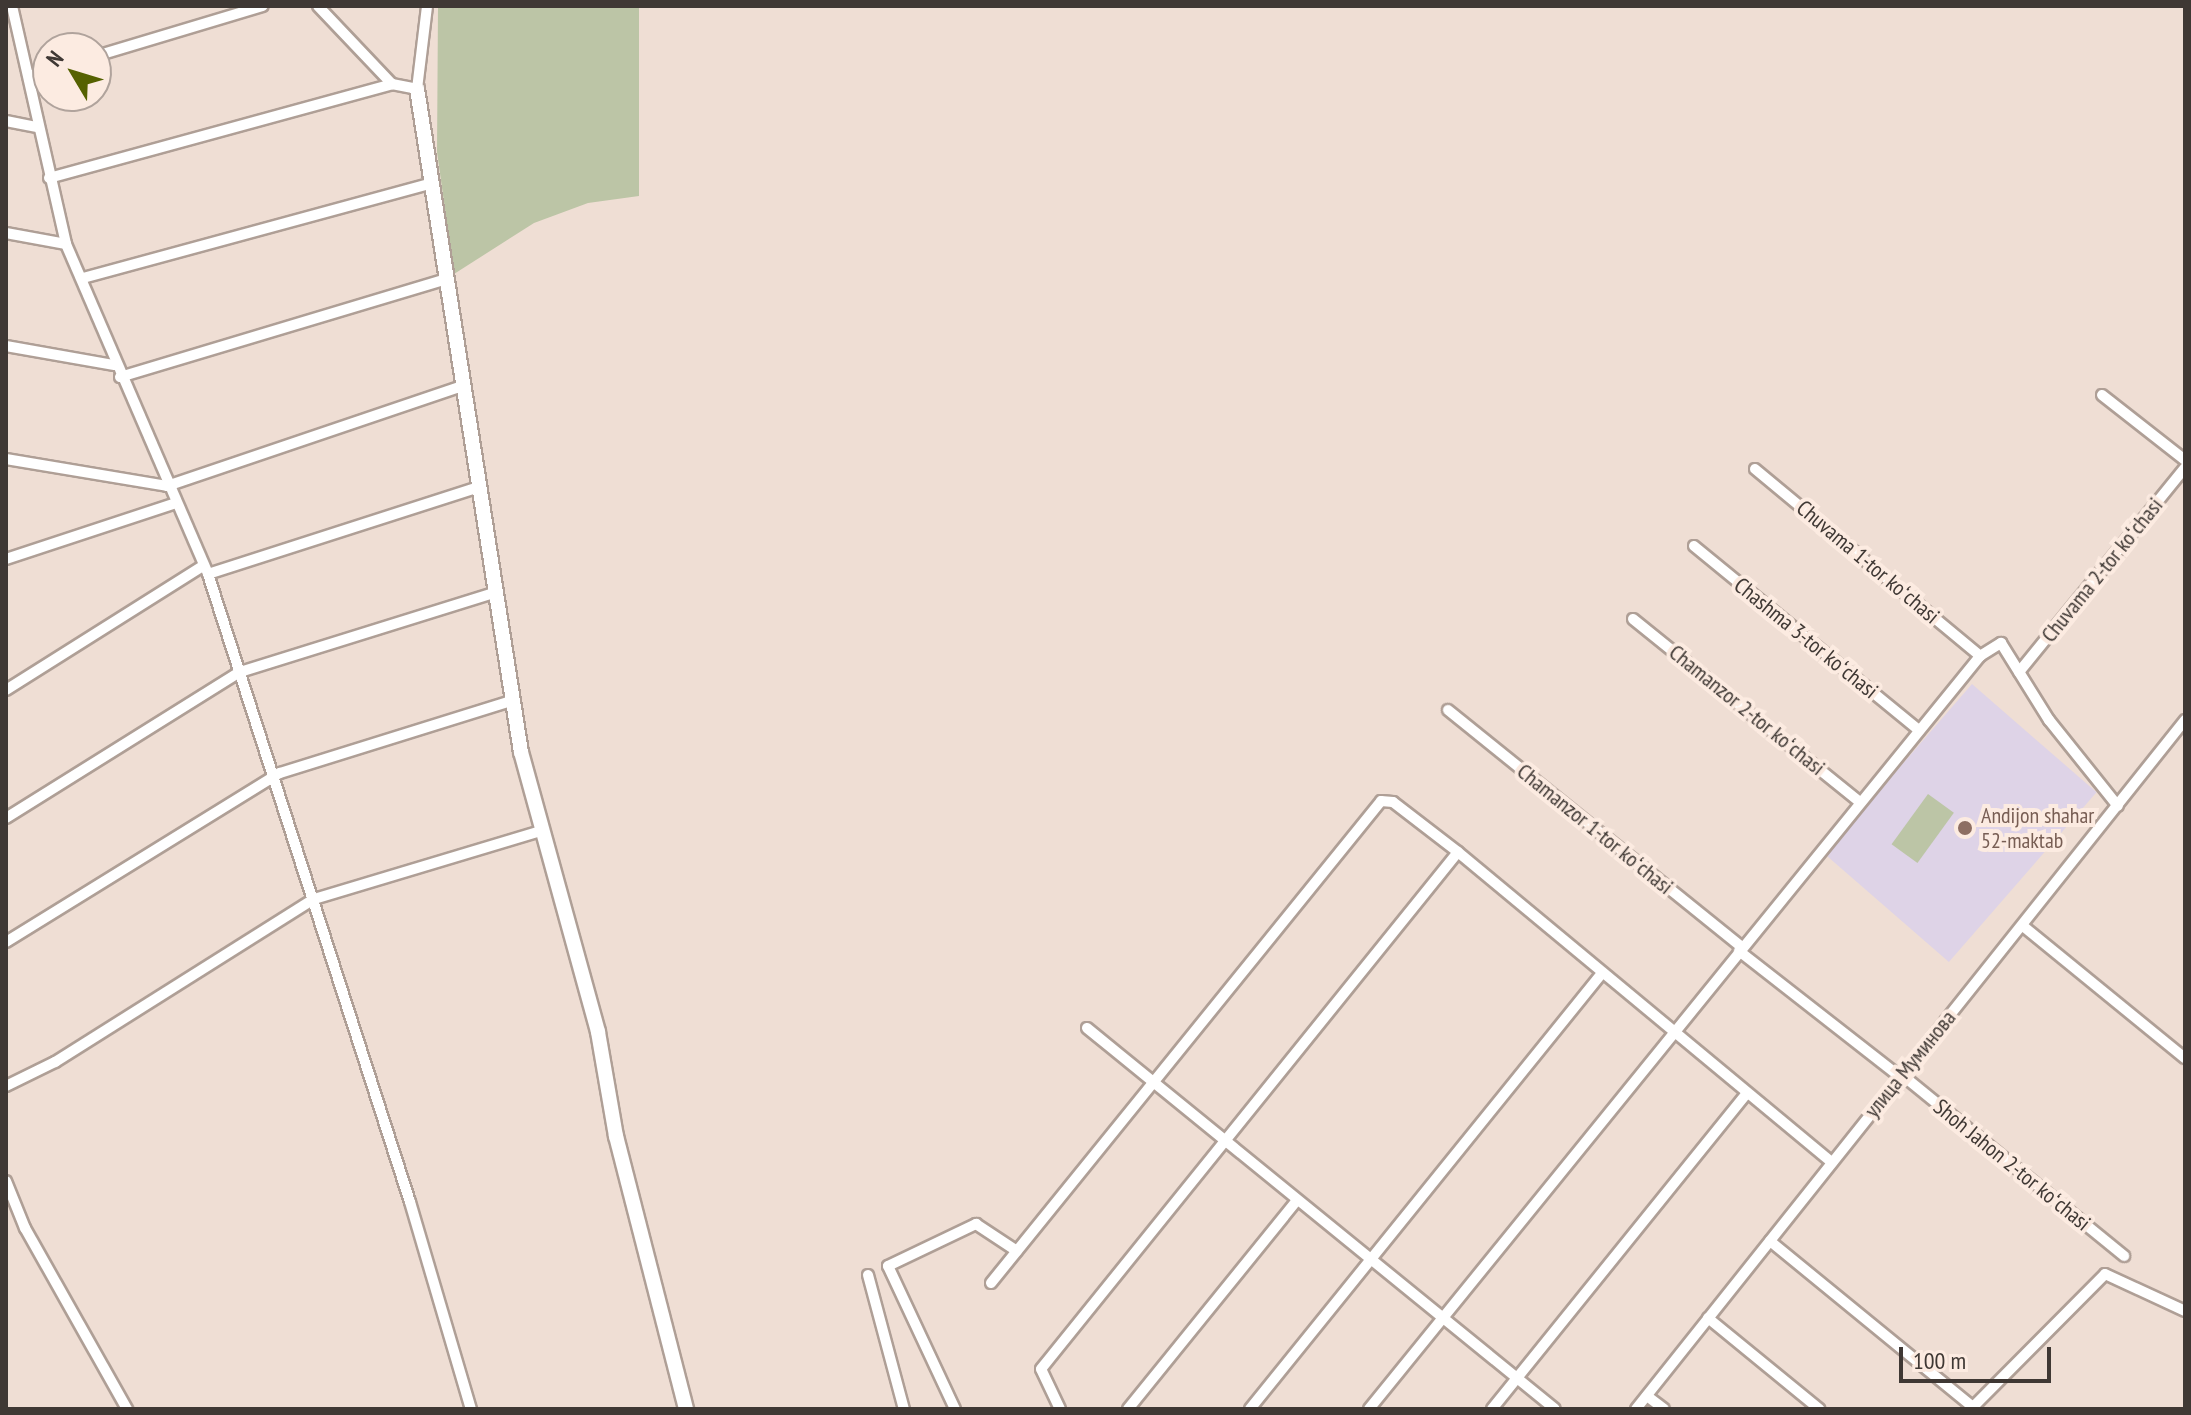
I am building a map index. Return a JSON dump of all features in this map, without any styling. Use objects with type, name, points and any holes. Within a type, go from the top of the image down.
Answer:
[{"type":"street","points":[[12,6],[66,244],[83,278],[114,365],[205,570],[314,899],[471,1409]]},
{"type":"street","points":[[112,51],[263,6]]},
{"type":"street","points":[[318,6],[392,84]]},
{"type":"street","points":[[427,6],[417,89],[444,280],[497,592],[511,701],[540,831],[595,1019],[616,1136],[686,1409]]},
{"type":"street","points":[[49,178],[392,84],[417,89]]},
{"type":"street","points":[[6,121],[38,127]]},
{"type":"street","points":[[83,278],[429,184]]},
{"type":"street","points":[[6,233],[66,244]]},
{"type":"street","points":[[120,377],[444,280]]},
{"type":"street","points":[[6,346],[114,365]]},
{"type":"street","points":[[6,459],[167,486],[462,386]]},
{"type":"street","points":[[2102,395],[2185,460]]},
{"type":"street","name":"Chuvama 2-tor koʻchasi","points":[[2019,672],[2185,468]]},
{"type":"street","name":"Chuvama 1-tor koʻchasi","points":[[1755,469],[1980,656]]},
{"type":"street","points":[[6,690],[205,570],[479,487]]},
{"type":"street","points":[[6,559],[176,503]]},
{"type":"street","name":"Chashma 3-tor koʻchasi","points":[[1694,546],[1919,730]]},
{"type":"street","points":[[6,818],[240,672],[497,592]]},
{"type":"street","name":"Chamanzor 2-tor koʻchasi","points":[[1633,619],[1860,802]]},
{"type":"street","points":[[1369,1409],[1980,656],[2001,643],[2049,720],[2118,806]]},
{"type":"street","points":[[6,942],[275,779],[511,701]]},
{"type":"street","name":"Chamanzor 1-tor koʻchasi","points":[[1448,710],[1740,949],[1900,1075]]},
{"type":"street","name":"улица Муминова","points":[[1636,1409],[2185,720]]},
{"type":"street","points":[[991,1283],[1151,1080],[1381,801],[1393,802],[1458,852],[1832,1163]]},
{"type":"street","points":[[6,1086],[55,1062],[314,899],[540,831]]},
{"type":"street","points":[[1060,1409],[1041,1369],[1224,1138],[1458,852]]},
{"type":"street","points":[[2023,926],[2185,1058]]},
{"type":"street","points":[[1250,1409],[1602,973]]},
{"type":"street","points":[[1087,1028],[1555,1409]]},
{"type":"street","name":"Shoh Jahon 2-tor koʻchasi","points":[[1900,1075],[2124,1256]]},
{"type":"street","points":[[1492,1409],[1747,1093]]},
{"type":"street","points":[[6,1181],[25,1228],[127,1409]]},
{"type":"street","points":[[1128,1409],[1297,1200]]},
{"type":"street","points":[[955,1409],[888,1266],[976,1224],[1017,1251]]},
{"type":"street","points":[[1770,1241],[1972,1408],[2105,1274],[2185,1311]]},
{"type":"street","points":[[868,1275],[904,1409]]},
{"type":"street","points":[[1708,1318],[1819,1409]]},
{"type":"street","points":[[1647,1396],[1664,1409]]},
{"type":"shaded area","name":"Andijon shahar 52-maktab","points":[[1972,684],[2097,792],[1949,962],[1824,854]]},
{"type":"green space","points":[[438,6],[639,6],[639,196],[588,203],[534,223],[454,274],[437,152]]},
{"type":"green space","points":[[1928,794],[1954,813],[1917,863],[1892,844]]},
{"type":"place","name":"Andijon shahar 52-maktab","points":[[1965,828]]}]
